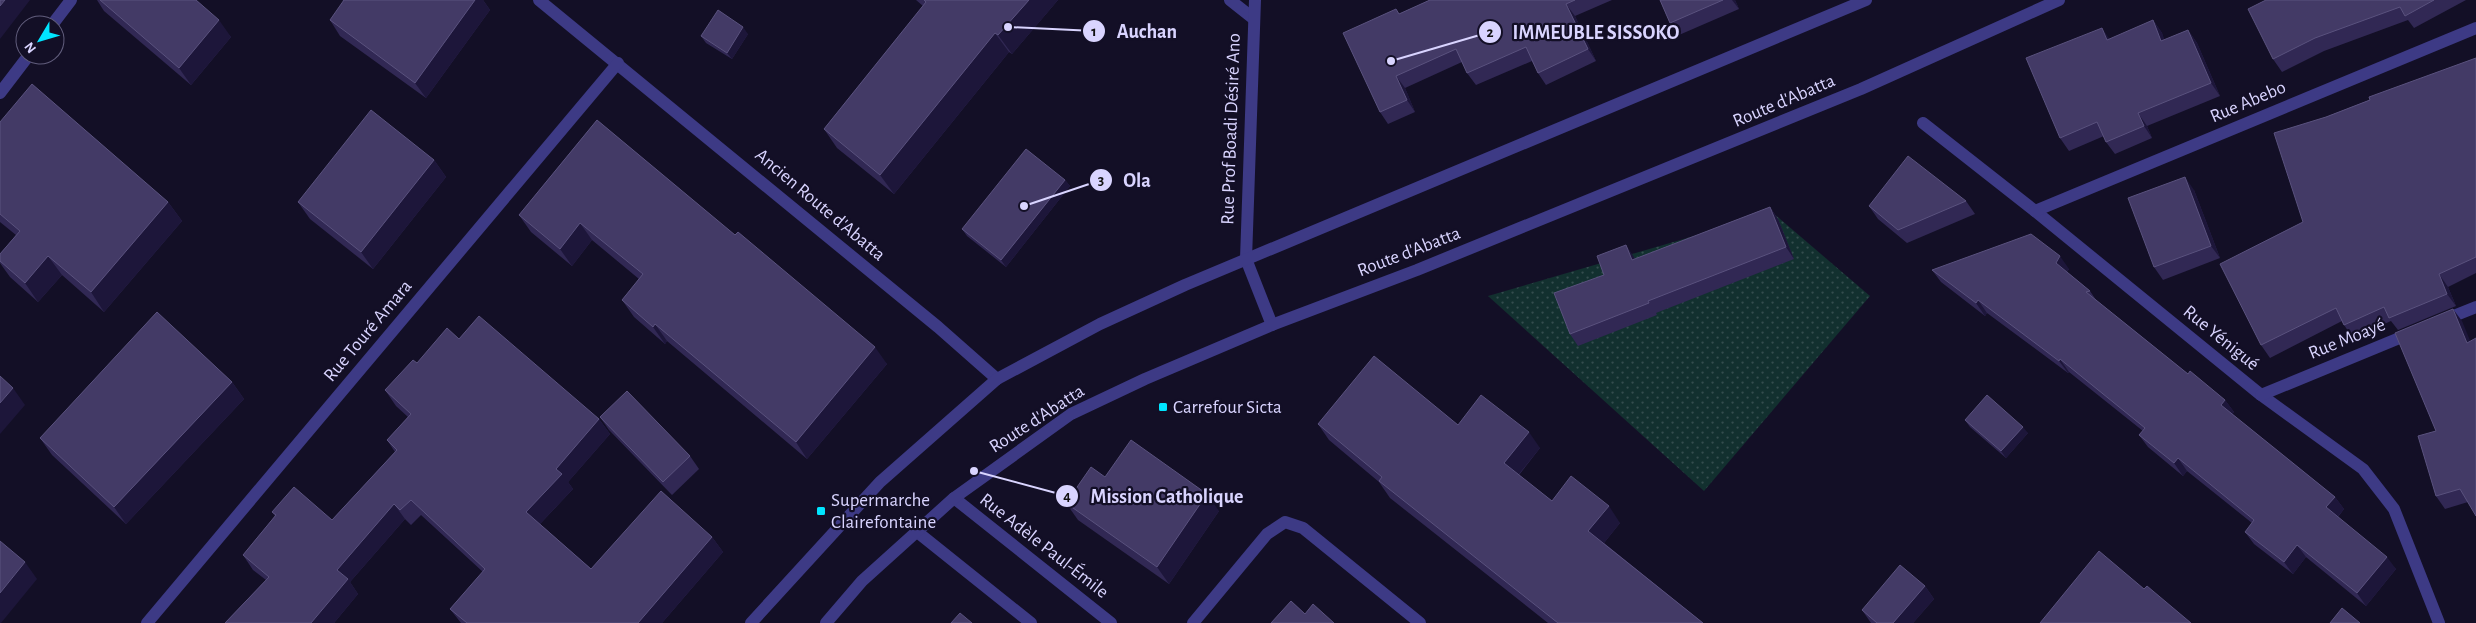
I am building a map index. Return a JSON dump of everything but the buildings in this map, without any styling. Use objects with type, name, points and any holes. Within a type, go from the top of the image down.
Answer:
[{"type":"street","points":[[60,15],[71,0]]},
{"type":"street","name":"Ancien Route d'Abatta","points":[[539,0],[938,327],[997,380]]},
{"type":"street","points":[[1230,0],[1254,19]]},
{"type":"street","name":"Rue Prof Boadi Désiré Ano","points":[[1246,260],[1255,0]]},
{"type":"street","points":[[751,623],[880,482],[997,380],[1100,324],[1246,260],[1866,0]]},
{"type":"street","name":"Route d'Abatta","points":[[826,623],[862,581],[954,498],[1071,414],[1145,378],[1272,325],[1417,270],[1861,89],[2059,0]]},
{"type":"street","name":"Rue Abebo","points":[[2035,211],[2476,28]]},
{"type":"street","name":"Rue Touré Amara","points":[[147,623],[618,63]]},
{"type":"street","points":[[0,93],[21,65]]},
{"type":"street","name":"Rue Yénigué","points":[[1923,124],[2035,211],[2261,395],[2363,469],[2394,509],[2439,623]]},
{"type":"street","points":[[1246,260],[1272,325]]},
{"type":"street","name":"Rue Moayé","points":[[2261,395],[2476,307]]},
{"type":"street","name":"Rue Adèle Paul-Émile","points":[[954,498],[1111,623]]},
{"type":"street","points":[[1193,623],[1267,534],[1285,522],[1303,528],[1420,623]]},
{"type":"street","points":[[916,531],[1032,623]]},
{"type":"green space","points":[[1773,213],[1870,296],[1704,491],[1488,296]]},
{"type":"place","name":"Auchan","points":[[1008,27]]},
{"type":"place","name":"IMMEUBLE SISSOKO","points":[[1391,61]]},
{"type":"place","name":"Ola","points":[[1024,206]]},
{"type":"place","name":"Carrefour Sicta","points":[[1163,407]]},
{"type":"place","name":"Mission Catholique","points":[[974,471]]},
{"type":"place","name":"Supermarche Clairefontaine","points":[[821,511]]}]
